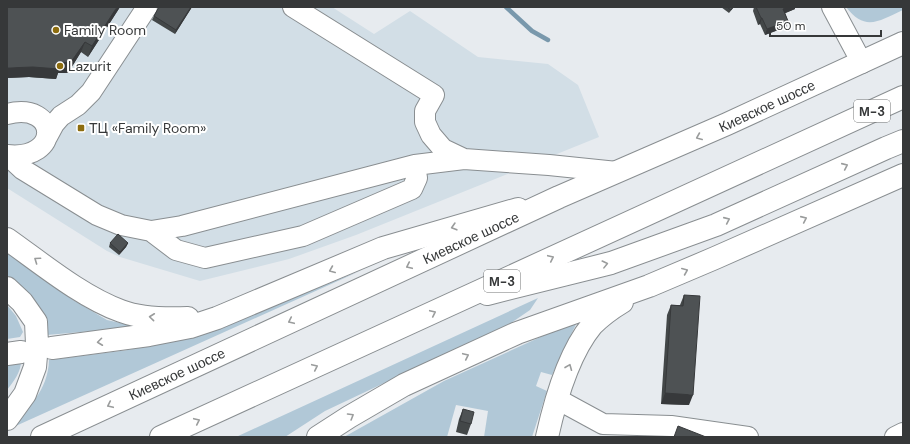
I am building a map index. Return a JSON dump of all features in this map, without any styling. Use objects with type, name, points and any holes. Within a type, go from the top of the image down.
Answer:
[{"type":"main road","name":"Киевское шоссе","points":[[42,437],[559,197],[727,124],[903,43]]},
{"type":"main road","name":"М-3","points":[[161,437],[903,97]]},
{"type":"main road","points":[[458,301],[611,263],[716,225],[903,141]]},
{"type":"main road","points":[[318,437],[404,385],[510,336],[649,286],[903,175]]},
{"type":"main road","points":[[52,348],[149,336],[190,327],[217,318],[382,248],[559,197]]},
{"type":"main road","points":[[7,239],[69,283],[104,304],[122,312],[165,319],[190,318],[246,305]]},
{"type":"main road","points":[[547,437],[557,399],[570,365],[583,338],[593,324],[615,306],[649,286]]},
{"type":"main road","points":[[7,288],[22,302],[36,322],[38,344],[35,367],[25,394],[7,419]]},
{"type":"street","points":[[7,155],[18,155],[34,151],[43,145],[54,124],[61,116],[78,105],[90,92],[147,7]]},
{"type":"street","points":[[293,7],[434,95],[425,111],[425,122],[431,135],[443,149],[464,159]]},
{"type":"street","points":[[832,7],[862,63]]},
{"type":"street","points":[[7,114],[23,112],[50,118],[61,116]]},
{"type":"street","points":[[34,115],[40,118],[46,126],[48,131],[47,137]]},
{"type":"street","points":[[7,155],[22,168],[97,215],[121,225],[151,231],[182,226],[415,165],[464,159],[549,165],[617,172]]},
{"type":"street","points":[[151,231],[176,250],[205,258],[303,236],[412,188],[417,178],[415,165]]},
{"type":"street","points":[[557,399],[603,424],[672,426],[748,437]]},
{"type":"street","points":[[895,437],[903,433]]},
{"type":"shaded area","points":[[7,7],[332,7],[374,34],[410,11],[478,57],[548,64],[578,85],[599,137],[356,235],[289,259],[200,281],[120,257],[107,251],[7,188]]},
{"type":"shaded area","points":[[846,7],[903,7],[903,10],[887,18],[873,22],[866,22],[853,15]]},
{"type":"shaded area","points":[[7,253],[73,300],[107,320],[138,327],[47,335],[31,298],[20,285],[7,275]]},
{"type":"shaded area","points":[[360,271],[9,429],[30,406],[41,390],[48,371],[49,360],[128,350],[204,333]]},
{"type":"shaded area","points":[[538,298],[530,310],[511,323],[325,411],[285,437],[236,437]]},
{"type":"shaded area","points":[[7,305],[16,316],[23,332],[20,337],[7,339]]},
{"type":"shaded area","points":[[578,320],[552,375],[541,372],[536,386],[547,391],[532,437],[484,437],[488,411],[456,405],[447,437],[344,437],[444,381]]},
{"type":"shaded area","points":[[21,359],[19,372],[7,390],[7,361]]},
{"type":"building","name":"Family Room","points":[[7,7],[117,7],[92,46],[85,42],[71,62],[59,63],[59,69],[33,67],[7,68]]},
{"type":"building","points":[[159,7],[191,7],[176,30],[154,16]]},
{"type":"building","points":[[756,7],[788,7],[783,9],[788,21],[767,29]]},
{"type":"building","points":[[118,234],[128,243],[120,252],[110,243]]},
{"type":"building","points":[[684,295],[700,296],[693,395],[665,393],[671,305],[683,306]]},
{"type":"building","points":[[463,409],[474,412],[471,424],[460,421]]},
{"type":"building","points":[[678,426],[706,437],[674,437]]},
{"type":"waterway","points":[[506,7],[532,31],[548,40]]},
{"type":"place","name":"Family Room","points":[[56,30]]},
{"type":"place","name":"Lazurit","points":[[60,66]]},
{"type":"place","name":"ТЦ «Family Room»","points":[[81,128]]}]
